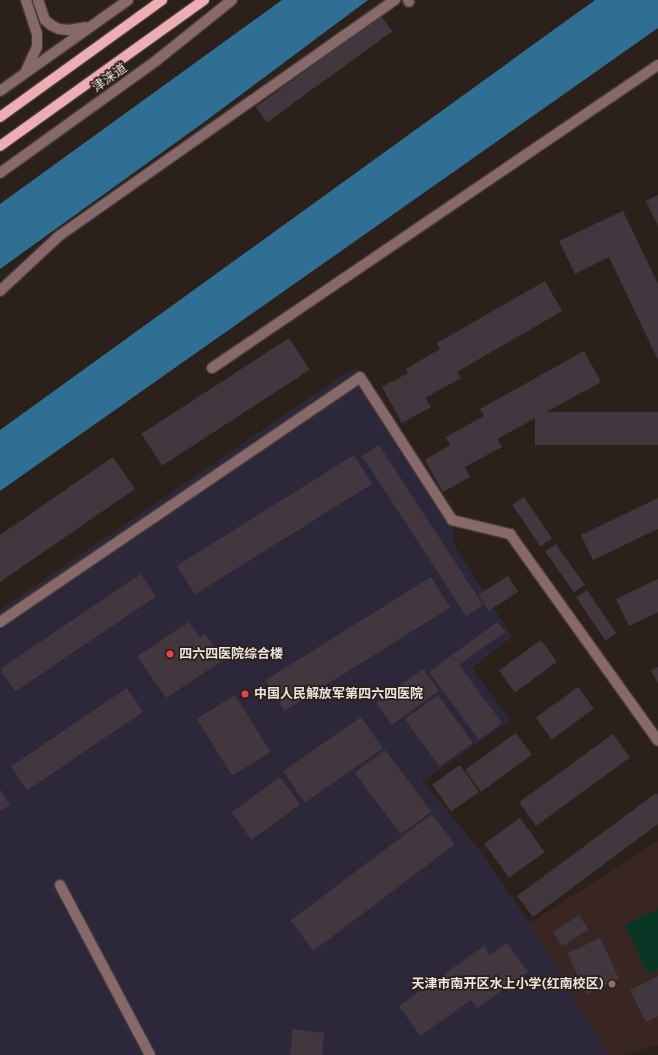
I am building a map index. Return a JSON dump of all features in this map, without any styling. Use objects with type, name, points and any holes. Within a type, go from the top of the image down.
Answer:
[{"type":"main road","points":[[0,117],[162,0]]},
{"type":"main road","points":[[0,146],[204,0]]},
{"type":"street","points":[[25,73],[37,47],[37,34],[26,0]]},
{"type":"street","points":[[38,0],[46,20],[59,29],[77,29],[92,25]]},
{"type":"street","points":[[0,92],[128,0]]},
{"type":"street","name":"津涞道","points":[[0,173],[157,60],[232,0]]},
{"type":"street","points":[[0,291],[59,236],[395,0]]},
{"type":"street","points":[[212,368],[658,65]]},
{"type":"street","points":[[0,622],[360,377],[452,520],[510,534],[658,741]]},
{"type":"street","points":[[60,885],[150,1055]]},
{"type":"shaded area","name":"中国人民解放军第四六四医院","points":[[350,370],[363,370],[453,509],[453,543],[512,637],[472,668],[510,720],[423,781],[479,849],[530,923],[608,1055],[0,1055],[0,610]]},
{"type":"shaded area","name":"天津市南开区水上小学(红南校区)","points":[[658,841],[658,1045],[624,1055],[608,1055],[530,923]]},
{"type":"green space","points":[[658,909],[658,969],[648,974],[625,925]]},
{"type":"water","points":[[282,0],[368,0],[203,123],[0,269],[0,204]]},
{"type":"water","points":[[595,0],[658,0],[658,28],[0,491],[0,430]]},
{"type":"building","points":[[381,16],[392,31],[267,122],[256,107]]},
{"type":"building","points":[[658,195],[658,226],[646,201]]},
{"type":"building","points":[[623,211],[658,284],[658,360],[609,257],[575,274],[559,241]]},
{"type":"building","points":[[545,281],[562,311],[457,372],[461,378],[425,398],[431,407],[402,423],[382,387],[408,373],[406,369],[440,349],[437,343]]},
{"type":"building","points":[[289,338],[310,370],[162,466],[141,434]]},
{"type":"building","points":[[584,351],[601,382],[497,439],[502,447],[465,467],[470,477],[443,492],[425,460],[450,445],[446,437],[484,416],[480,409]]},
{"type":"building","points":[[535,412],[658,412],[658,445],[535,445]]},
{"type":"building","points":[[379,445],[483,605],[466,616],[362,456]]},
{"type":"building","points":[[354,455],[372,484],[195,595],[177,566]]},
{"type":"building","points":[[113,457],[135,489],[0,582],[0,535]]},
{"type":"building","points":[[524,497],[552,538],[540,546],[512,505]]},
{"type":"building","points":[[658,498],[658,529],[593,560],[581,535]]},
{"type":"building","points":[[556,544],[585,585],[574,592],[545,551]]},
{"type":"building","points":[[141,574],[156,596],[15,691],[0,669]]},
{"type":"building","points":[[508,576],[518,592],[488,611],[478,595]]},
{"type":"building","points":[[431,577],[450,608],[285,711],[266,680]]},
{"type":"building","points":[[658,579],[658,612],[629,626],[616,599]]},
{"type":"building","points":[[587,590],[616,633],[605,640],[576,597]]},
{"type":"building","points":[[189,622],[200,638],[205,634],[223,660],[166,698],[137,656]]},
{"type":"building","points":[[497,622],[505,632],[459,665],[502,723],[479,740],[429,672]]},
{"type":"building","points":[[541,640],[557,662],[515,692],[499,671]]},
{"type":"building","points":[[658,667],[658,684],[651,670]]},
{"type":"building","points":[[423,669],[439,691],[392,725],[376,703]]},
{"type":"building","points":[[578,687],[594,709],[552,739],[536,718]]},
{"type":"building","points":[[127,688],[143,712],[27,790],[11,766]]},
{"type":"building","points":[[235,695],[271,752],[232,776],[197,719]]},
{"type":"building","points":[[438,695],[473,743],[440,767],[405,719]]},
{"type":"building","points":[[361,717],[383,748],[305,803],[283,771]]},
{"type":"building","points":[[516,733],[532,755],[481,792],[465,770]]},
{"type":"building","points":[[613,734],[630,757],[536,826],[519,802]]},
{"type":"building","points":[[385,750],[431,811],[401,834],[355,773]]},
{"type":"building","points":[[460,765],[479,792],[451,812],[432,785]]},
{"type":"building","points":[[280,777],[300,805],[251,840],[231,812]]},
{"type":"building","points":[[0,789],[10,805],[0,811]]},
{"type":"building","points":[[656,793],[658,795],[658,824],[533,917],[517,896]]},
{"type":"building","points":[[432,814],[455,844],[314,951],[291,921]]},
{"type":"building","points":[[520,818],[545,852],[509,878],[484,844]]},
{"type":"building","points":[[579,915],[588,929],[562,946],[553,932]]},
{"type":"building","points":[[600,938],[619,979],[586,994],[567,953]]},
{"type":"building","points":[[507,943],[528,972],[477,1008],[471,1000],[420,1036],[399,1006],[484,946],[490,955]]},
{"type":"building","points":[[658,976],[658,1016],[646,1022],[630,990]]},
{"type":"building","points":[[293,1029],[324,1033],[322,1055],[290,1055]]},
{"type":"place","name":"四六四医院综合楼","points":[[170,654]]},
{"type":"place","name":"中国人民解放军第四六四医院","points":[[245,694]]},
{"type":"place","name":"天津市南开区水上小学(红南校区)","points":[[612,984]]}]
